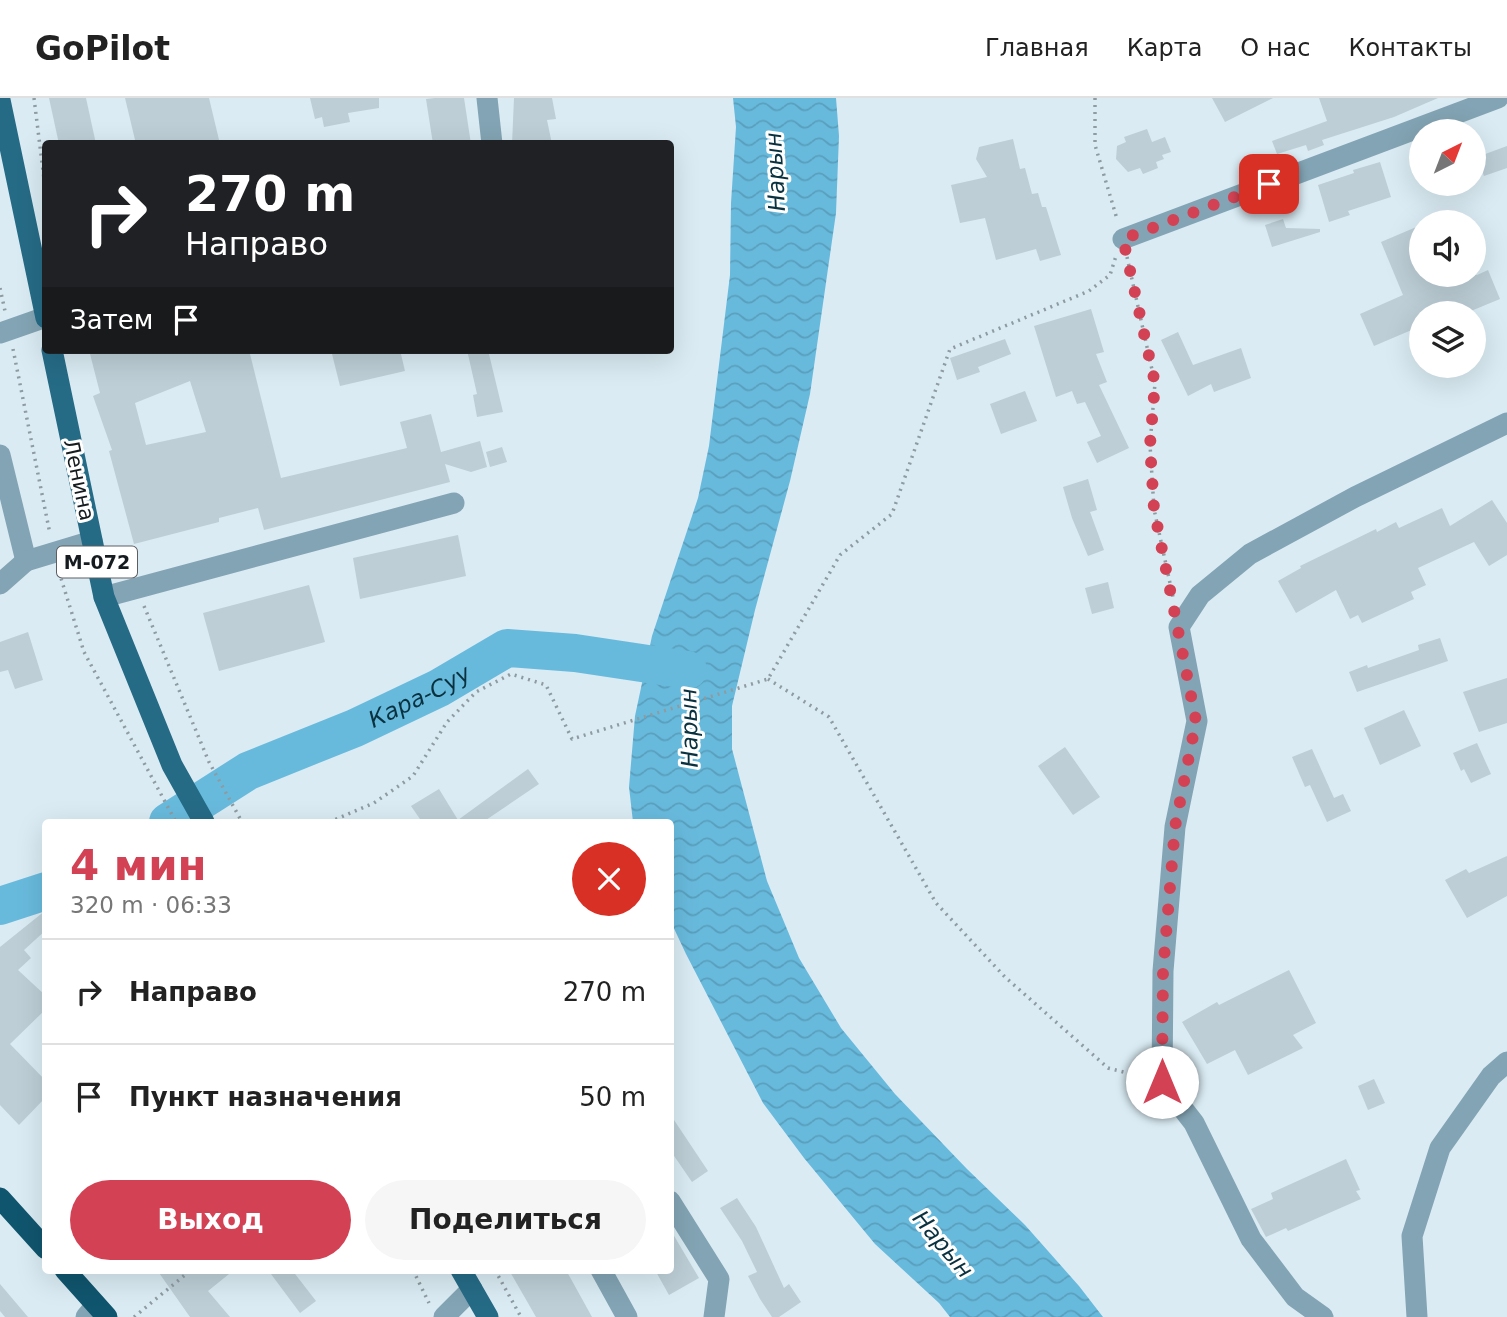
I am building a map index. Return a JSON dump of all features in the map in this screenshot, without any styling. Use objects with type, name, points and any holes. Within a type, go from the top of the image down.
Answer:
[{"type":"highway","points":[[0,1198],[42,1245]]},
{"type":"highway","points":[[68,1274],[96,1313]]},
{"type":"main road","points":[[0,100],[42,303]]},
{"type":"main road","name":"Ленина","points":[[53,354],[104,597],[172,765],[202,819]]},
{"type":"main road","points":[[466,1280],[488,1317]]},
{"type":"street","points":[[487,98],[492,140]]},
{"type":"street","points":[[1123,239],[1498,98]]},
{"type":"street","points":[[0,333],[42,318]]},
{"type":"street","points":[[1323,1317],[1295,1297],[1251,1239],[1194,1123],[1162,1082],[1163,971],[1175,827],[1196,721],[1179,627],[1200,596],[1250,554],[1355,497],[1507,423]]},
{"type":"street","points":[[0,455],[26,561]]},
{"type":"street","points":[[104,597],[454,503]]},
{"type":"street","points":[[0,584],[26,561],[92,541]]},
{"type":"street","points":[[1417,1317],[1412,1236],[1440,1147],[1491,1076],[1507,1062]]},
{"type":"street","points":[[674,1207],[719,1279],[714,1317]]},
{"type":"street","points":[[603,1274],[627,1317]]},
{"type":"street","points":[[437,1311],[466,1280]]},
{"type":"path","points":[[34,98],[42,163]]},
{"type":"path","points":[[1096,98],[1095,145],[1123,239],[1155,383],[1150,445],[1154,509],[1179,627]]},
{"type":"path","points":[[336,819],[374,803],[413,776],[447,722],[475,692],[511,674],[546,685],[572,739],[768,679],[840,555],[892,513],[950,349],[1089,291],[1110,275],[1123,239]]},
{"type":"path","points":[[136,587],[209,762],[240,819]]},
{"type":"path","points":[[768,679],[829,718],[936,903],[1005,977],[1108,1068],[1162,1082]]},
{"type":"path","points":[[158,790],[174,819]]},
{"type":"path","points":[[134,1317],[186,1274]]},
{"type":"path","points":[[416,1274],[437,1311]]},
{"type":"path","points":[[497,1274],[521,1317]]},
{"type":"water","name":"Нарын","points":[[733,98],[836,98],[839,136],[836,213],[810,394],[732,706],[732,749],[767,881],[799,958],[841,1028],[895,1094],[1025,1225],[1103,1317],[950,1317],[939,1303],[875,1244],[804,1158],[763,1103],[686,954],[674,928],[674,819],[633,819],[629,787],[635,716],[652,636],[698,498],[709,446],[730,275],[736,127]]},
{"type":"building","points":[[49,98],[86,98],[95,140],[58,140]]},
{"type":"building","points":[[125,98],[209,98],[219,140],[135,140]]},
{"type":"building","points":[[310,98],[379,98],[379,108],[348,113],[350,122],[324,127],[322,117],[315,119]]},
{"type":"building","points":[[464,98],[470,140],[432,140],[426,99]]},
{"type":"building","points":[[514,98],[552,98],[556,119],[547,120],[551,140],[512,140]]},
{"type":"building","points":[[1212,98],[1273,98],[1225,122]]},
{"type":"building","points":[[1319,98],[1438,98],[1394,117],[1322,140],[1324,145],[1308,151],[1306,145],[1277,154],[1272,141],[1327,121]]},
{"type":"building","points":[[1147,129],[1152,142],[1165,137],[1171,152],[1162,155],[1164,159],[1156,162],[1158,168],[1143,174],[1140,168],[1128,172],[1116,159],[1117,146],[1126,142],[1124,137]]},
{"type":"building","points":[[1013,139],[1020,169],[1025,168],[1032,194],[1038,193],[1042,207],[1046,207],[1061,255],[1040,261],[1036,249],[996,260],[985,218],[960,223],[951,185],[987,177],[976,159],[979,147]]},
{"type":"building","points":[[1507,146],[1507,168],[1486,175],[1486,154]]},
{"type":"building","points":[[1380,162],[1391,197],[1348,211],[1350,215],[1329,222],[1318,185]]},
{"type":"building","points":[[1283,219],[1286,228],[1320,229],[1320,232],[1272,247],[1265,225]]},
{"type":"building","points":[[1409,230],[1409,287],[1486,287],[1488,270],[1500,299],[1486,305],[1486,301],[1409,301],[1409,331],[1374,346],[1360,314],[1403,295],[1381,242]]},
{"type":"building","points":[[1091,309],[1104,352],[1096,354],[1107,382],[1099,385],[1129,448],[1097,463],[1087,442],[1101,436],[1085,402],[1077,404],[1072,391],[1056,397],[1034,326]]},
{"type":"building","points":[[1178,332],[1193,365],[1241,348],[1251,378],[1214,392],[1211,384],[1188,396],[1161,340]]},
{"type":"building","points":[[1005,339],[1011,354],[978,367],[980,372],[957,380],[950,358]]},
{"type":"building","points":[[90,354],[250,354],[281,478],[407,448],[400,422],[431,414],[441,452],[480,441],[487,467],[471,472],[445,464],[450,482],[264,530],[258,508],[219,518],[219,522],[134,544],[109,451],[112,450],[93,396],[100,393]],"holes":[[[190,381],[206,432],[146,445],[135,403]]]},
{"type":"building","points":[[332,354],[401,354],[405,371],[340,386]]},
{"type":"building","points":[[468,354],[489,354],[503,412],[477,417],[473,395],[477,394]]},
{"type":"building","points":[[1025,391],[1037,421],[1001,434],[990,404]]},
{"type":"building","points":[[502,447],[507,462],[490,467],[486,452]]},
{"type":"building","points":[[1088,479],[1097,510],[1090,512],[1104,550],[1088,556],[1063,487]]},
{"type":"building","points":[[1492,500],[1507,523],[1507,555],[1489,566],[1474,542],[1418,568],[1426,585],[1411,592],[1414,599],[1362,623],[1358,615],[1350,619],[1336,590],[1296,613],[1278,581],[1301,568],[1300,566],[1376,529],[1377,532],[1396,522],[1399,528],[1442,508],[1450,526]]},
{"type":"building","points":[[458,535],[466,576],[360,599],[353,558]]},
{"type":"building","points":[[1108,582],[1114,608],[1092,614],[1085,588]]},
{"type":"building","points":[[309,585],[325,642],[219,671],[203,613]]},
{"type":"building","points":[[28,632],[43,680],[15,689],[8,670],[0,672],[0,642]]},
{"type":"building","points":[[1440,638],[1448,661],[1357,692],[1349,672],[1419,650],[1418,645]]},
{"type":"building","points":[[1507,678],[1507,723],[1479,732],[1463,692]]},
{"type":"building","points":[[1404,710],[1421,746],[1380,765],[1364,728]]},
{"type":"building","points":[[1477,743],[1491,774],[1471,783],[1464,769],[1461,771],[1453,753]]},
{"type":"building","points":[[1065,747],[1100,797],[1073,815],[1038,766]]},
{"type":"building","points":[[1312,749],[1334,798],[1343,794],[1351,811],[1327,822],[1310,785],[1305,787],[1292,757]]},
{"type":"building","points":[[528,769],[539,784],[487,819],[459,819]]},
{"type":"building","points":[[439,789],[457,819],[420,819],[411,806]]},
{"type":"building","points":[[1507,856],[1507,896],[1467,918],[1445,880],[1466,869],[1469,873]]},
{"type":"building","points":[[42,913],[42,934],[24,950],[31,958],[18,970],[42,992],[42,1013],[10,1044],[42,1077],[42,1101],[19,1125],[0,1105],[0,947]]},
{"type":"building","points":[[1289,970],[1316,1023],[1293,1035],[1303,1048],[1248,1075],[1235,1050],[1207,1064],[1182,1022],[1217,1002],[1219,1005]]},
{"type":"building","points":[[1374,1079],[1385,1103],[1368,1110],[1358,1086]]},
{"type":"building","points":[[674,1120],[708,1171],[692,1182],[674,1156]]},
{"type":"building","points":[[1346,1159],[1360,1190],[1356,1191],[1361,1199],[1288,1231],[1286,1228],[1266,1237],[1251,1209],[1273,1199],[1271,1193]]},
{"type":"building","points":[[737,1198],[756,1227],[784,1288],[789,1284],[801,1302],[779,1317],[772,1317],[760,1299],[748,1276],[757,1272],[742,1241],[720,1208]]},
{"type":"building","points":[[674,1236],[699,1278],[669,1295],[657,1274],[674,1274]]},
{"type":"building","points":[[160,1274],[229,1274],[208,1291],[230,1317],[190,1317]]},
{"type":"building","points":[[271,1274],[295,1274],[316,1301],[300,1313]]},
{"type":"building","points":[[511,1274],[568,1274],[592,1317],[536,1317]]},
{"type":"building","points":[[0,1284],[28,1317],[5,1317],[0,1311]]},
{"type":"waterway","name":"Кара-Суу","points":[[173,819],[248,771],[355,728],[439,688],[507,648],[575,653],[688,670]]},
{"type":"waterway","name":"Кара-Суу","points":[[0,906],[42,892]]},
{"type":"route","points":[[1162,1082],[1163,971],[1175,827],[1196,721],[1154,509],[1150,445],[1155,383],[1123,239],[1269,184]]}]
